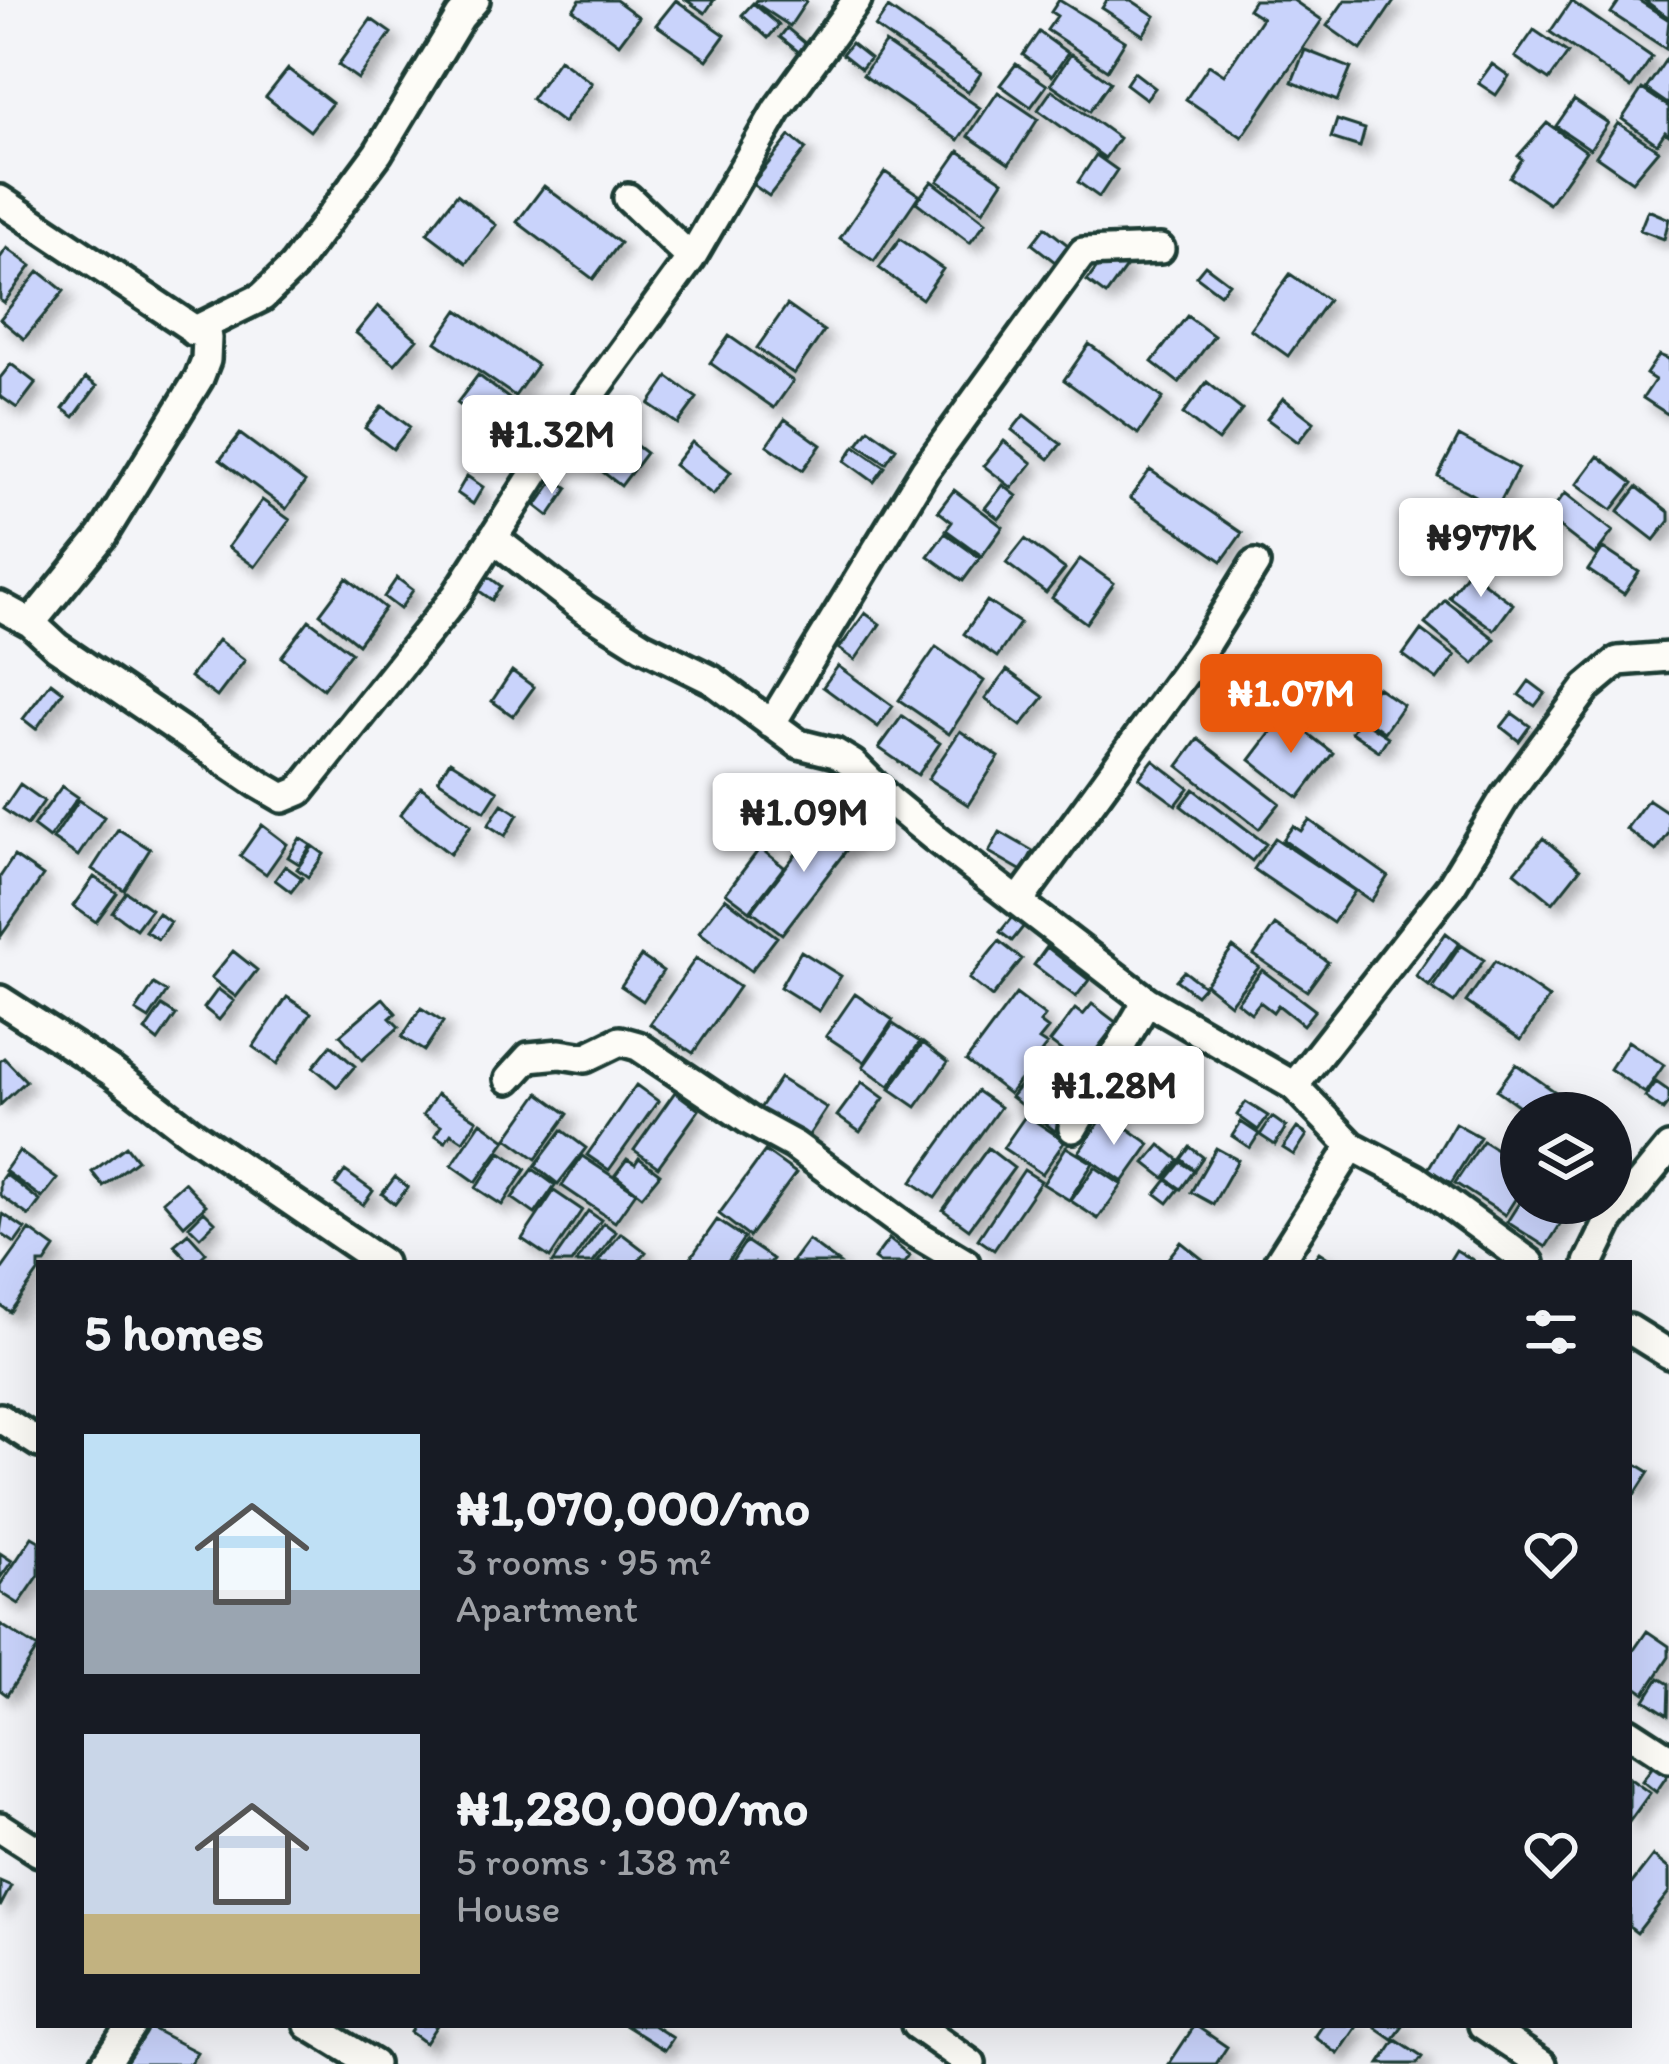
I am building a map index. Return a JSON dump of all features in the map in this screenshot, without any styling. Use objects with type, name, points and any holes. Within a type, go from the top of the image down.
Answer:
[{"type":"street","points":[[193,331],[262,297],[293,267],[378,153],[475,0]]},
{"type":"street","points":[[0,606],[283,798],[300,791],[456,596],[542,462],[691,258],[777,110],[857,0]]},
{"type":"street","points":[[628,199],[691,258]]},
{"type":"street","points":[[0,200],[207,338],[199,378],[102,536],[31,623]]},
{"type":"street","points":[[771,724],[925,470],[1083,252],[1160,249]]},
{"type":"street","points":[[493,538],[584,609],[643,646],[712,680],[799,744],[835,753],[853,764],[890,801],[1147,1000],[1294,1086],[1352,1146],[1414,1179],[1526,1260]]},
{"type":"street","points":[[1019,902],[1201,651],[1256,564]]},
{"type":"street","points":[[1294,1086],[1451,886],[1504,797],[1588,687],[1618,661],[1669,656]]},
{"type":"street","points":[[0,1000],[112,1072],[191,1133],[378,1260]]},
{"type":"street","points":[[1073,1128],[1147,1000]]},
{"type":"street","points":[[509,1079],[529,1057],[585,1058],[620,1041],[638,1046],[794,1145],[960,1260]]},
{"type":"street","points":[[1280,1260],[1352,1146]]},
{"type":"street","points":[[1590,1260],[1610,1220],[1669,1148]]},
{"type":"street","points":[[1632,1330],[1669,1354]]},
{"type":"street","points":[[0,1418],[36,1441]]},
{"type":"street","points":[[1632,1734],[1669,1758]]},
{"type":"street","points":[[0,1827],[36,1850]]},
{"type":"street","points":[[105,2064],[129,2028]]},
{"type":"street","points":[[314,2028],[373,2064]]},
{"type":"street","points":[[920,2028],[971,2064]]},
{"type":"street","points":[[1488,2028],[1542,2064]]},
{"type":"building","points":[[580,0],[616,0],[639,17],[619,44],[573,10]]},
{"type":"building","points":[[676,0],[725,35],[707,60],[656,25]]},
{"type":"building","points":[[686,0],[714,0],[705,13]]},
{"type":"building","points":[[757,0],[803,0],[806,2],[790,26]]},
{"type":"building","points":[[1059,0],[1125,41],[1107,70],[1047,30],[1057,16],[1051,12]]},
{"type":"building","points":[[1107,0],[1131,0],[1155,16],[1143,35],[1102,8]]},
{"type":"building","points":[[1254,0],[1293,0],[1322,20],[1242,137],[1186,99],[1209,65],[1224,75],[1262,18],[1248,9]]},
{"type":"building","points":[[1345,0],[1395,0],[1361,50],[1327,26]]},
{"type":"building","points":[[1620,0],[1638,0],[1669,20],[1666,49],[1611,13]]},
{"type":"building","points":[[1644,0],[1669,0],[1669,18]]},
{"type":"building","points":[[1571,1],[1652,57],[1631,88],[1550,32]]},
{"type":"building","points":[[753,3],[779,25],[768,38],[742,15]]},
{"type":"building","points":[[888,8],[981,73],[968,92],[875,27]]},
{"type":"building","points":[[371,19],[391,33],[358,79],[338,65]]},
{"type":"building","points":[[787,28],[806,44],[800,53],[780,37]]},
{"type":"building","points":[[1534,30],[1568,53],[1549,80],[1515,57]]},
{"type":"building","points":[[1039,32],[1068,53],[1052,76],[1023,55]]},
{"type":"building","points":[[851,43],[870,58],[861,69],[842,54]]},
{"type":"building","points":[[885,43],[980,108],[958,140],[863,75]]},
{"type":"building","points":[[1305,50],[1351,68],[1337,101],[1292,82]]},
{"type":"building","points":[[1071,54],[1110,82],[1090,111],[1051,84]]},
{"type":"building","points":[[1669,55],[1669,105],[1646,89]]},
{"type":"building","points":[[559,59],[592,83],[563,123],[531,99]]},
{"type":"building","points":[[1016,64],[1047,85],[1031,107],[1000,85]]},
{"type":"building","points":[[1492,64],[1509,76],[1496,95],[1478,83]]},
{"type":"building","points":[[288,69],[332,103],[310,131],[266,97]]},
{"type":"building","points":[[1134,72],[1155,88],[1146,99],[1126,84]]},
{"type":"building","points":[[1642,89],[1669,107],[1669,135],[1665,132],[1657,144],[1622,119]]},
{"type":"building","points":[[1052,90],[1119,138],[1105,158],[1038,110]]},
{"type":"building","points":[[998,92],[1038,119],[1009,164],[968,136]]},
{"type":"building","points":[[1574,100],[1608,123],[1590,149],[1556,126]]},
{"type":"building","points":[[1337,120],[1365,129],[1360,147],[1331,138]]},
{"type":"building","points":[[1547,123],[1586,151],[1549,204],[1510,177],[1522,159],[1518,156]]},
{"type":"building","points":[[1618,123],[1658,150],[1632,181],[1596,156]]},
{"type":"building","points":[[790,136],[806,149],[769,196],[752,184]]},
{"type":"building","points":[[959,151],[1003,181],[983,211],[938,181]]},
{"type":"building","points":[[1096,155],[1117,170],[1099,197],[1078,182]]},
{"type":"building","points":[[885,172],[919,195],[874,261],[840,238]]},
{"type":"building","points":[[932,181],[986,222],[970,243],[916,202]]},
{"type":"building","points":[[544,186],[620,243],[593,279],[517,222]]},
{"type":"building","points":[[457,194],[496,225],[467,263],[427,233]]},
{"type":"building","points":[[1648,210],[1669,219],[1664,239],[1640,230]]},
{"type":"building","points":[[1045,227],[1068,245],[1055,262],[1032,244]]},
{"type":"building","points":[[900,239],[943,269],[922,299],[879,268]]},
{"type":"building","points":[[7,248],[31,266],[4,303],[0,300],[0,258]]},
{"type":"building","points":[[1108,253],[1127,266],[1106,295],[1087,281]]},
{"type":"building","points":[[1205,265],[1229,283],[1220,294],[1196,276]]},
{"type":"building","points":[[39,271],[64,291],[24,339],[0,319]]},
{"type":"building","points":[[1290,274],[1328,300],[1288,356],[1250,329]]},
{"type":"building","points":[[787,305],[824,331],[794,374],[757,348]]},
{"type":"building","points":[[378,306],[417,339],[395,364],[356,333]]},
{"type":"building","points":[[458,310],[537,365],[515,396],[436,342]]},
{"type":"building","points":[[1187,316],[1214,336],[1179,383],[1152,362]]},
{"type":"building","points":[[729,336],[793,381],[774,408],[710,363]]},
{"type":"building","points":[[1089,344],[1163,398],[1138,434],[1064,380]]},
{"type":"building","points":[[1659,355],[1669,359],[1669,415],[1643,398],[1655,380],[1646,374]]},
{"type":"building","points":[[11,364],[36,383],[17,408],[0,396],[0,378]]},
{"type":"building","points":[[478,375],[528,413],[507,441],[457,403]]},
{"type":"building","points":[[668,377],[697,398],[678,424],[649,404]]},
{"type":"building","points":[[86,378],[97,386],[74,417],[63,409]]},
{"type":"building","points":[[1207,382],[1242,410],[1218,441],[1183,414]]},
{"type":"building","points":[[1283,398],[1314,422],[1298,442],[1267,419]]},
{"type":"building","points":[[382,406],[410,427],[393,449],[365,428]]},
{"type":"building","points":[[1024,415],[1061,444],[1049,459],[1012,430]]},
{"type":"building","points":[[785,419],[821,445],[803,470],[767,445]]},
{"type":"building","points":[[603,420],[646,453],[621,486],[578,453]]},
{"type":"building","points":[[869,429],[896,448],[886,463],[858,444]]},
{"type":"building","points":[[240,434],[305,482],[286,509],[220,460]]},
{"type":"building","points":[[1459,436],[1518,468],[1497,508],[1438,476]]},
{"type":"building","points":[[1004,441],[1032,463],[1012,488],[984,466]]},
{"type":"building","points":[[692,442],[731,472],[713,495],[674,465]]},
{"type":"building","points":[[855,446],[885,467],[874,482],[845,461]]},
{"type":"building","points":[[1598,456],[1633,483],[1612,510],[1577,484]]},
{"type":"building","points":[[1150,470],[1242,533],[1222,561],[1130,498]]},
{"type":"building","points":[[467,476],[483,487],[473,504],[457,493]]},
{"type":"building","points":[[555,479],[568,488],[549,516],[536,506]]},
{"type":"building","points":[[1003,485],[1017,496],[999,519],[985,508]]},
{"type":"building","points":[[1637,487],[1669,512],[1669,521],[1654,540],[1618,512]]},
{"type":"building","points":[[954,490],[1003,527],[982,556],[946,530],[952,522],[938,511]]},
{"type":"building","points":[[1565,493],[1613,531],[1595,555],[1546,517]]},
{"type":"building","points":[[262,500],[290,520],[255,567],[228,547]]},
{"type":"building","points":[[945,533],[980,558],[963,581],[928,556]]},
{"type":"building","points":[[1025,539],[1065,569],[1046,593],[1006,563]]},
{"type":"building","points":[[1603,548],[1639,572],[1624,594],[1588,570]]},
{"type":"building","points":[[1080,559],[1114,583],[1086,623],[1052,598]]},
{"type":"building","points":[[1468,571],[1513,604],[1494,630],[1449,597]]},
{"type":"building","points":[[485,574],[501,586],[492,600],[475,588]]},
{"type":"building","points":[[347,578],[385,608],[358,644],[320,614]]},
{"type":"building","points":[[397,578],[413,590],[400,609],[384,597]]},
{"type":"building","points":[[1445,600],[1495,639],[1474,664],[1425,624]]},
{"type":"building","points":[[987,601],[1020,623],[997,657],[964,634]]},
{"type":"building","points":[[865,613],[880,624],[855,660],[839,649]]},
{"type":"building","points":[[309,620],[351,652],[323,689],[281,657]]},
{"type":"building","points":[[1421,630],[1455,656],[1437,680],[1403,655]]},
{"type":"building","points":[[218,640],[245,660],[217,697],[190,677]]},
{"type":"building","points":[[936,647],[984,681],[949,734],[899,700]]},
{"type":"building","points":[[838,666],[893,706],[878,727],[823,687]]},
{"type":"building","points":[[1007,670],[1044,697],[1021,726],[985,699]]},
{"type":"building","points":[[512,671],[534,687],[513,716],[492,701]]},
{"type":"building","points":[[1529,681],[1545,693],[1535,706],[1519,695]]},
{"type":"building","points":[[51,682],[63,691],[36,729],[23,719]]},
{"type":"building","points":[[1377,687],[1403,705],[1384,732],[1358,714]]},
{"type":"building","points":[[1512,713],[1530,726],[1519,741],[1501,727]]},
{"type":"building","points":[[1284,715],[1333,753],[1299,798],[1250,760]]},
{"type":"building","points":[[902,716],[940,743],[918,775],[879,748]]},
{"type":"building","points":[[1360,719],[1388,737],[1379,751],[1351,732]]},
{"type":"building","points":[[960,731],[999,757],[968,805],[928,779]]},
{"type":"building","points":[[1198,739],[1280,803],[1259,829],[1178,766]]},
{"type":"building","points":[[1153,760],[1189,788],[1176,805],[1139,778]]},
{"type":"building","points":[[450,761],[498,791],[485,811],[438,780]]},
{"type":"building","points":[[813,775],[827,786],[817,800],[803,789]]},
{"type":"building","points":[[20,784],[44,801],[27,825],[3,809]]},
{"type":"building","points":[[62,786],[78,797],[49,838],[33,826]]},
{"type":"building","points":[[421,787],[471,825],[450,854],[400,815]]},
{"type":"building","points":[[1194,789],[1266,844],[1252,861],[1181,806]]},
{"type":"building","points":[[847,797],[874,817],[862,832],[836,812]]},
{"type":"building","points":[[1648,799],[1669,813],[1669,833],[1656,851],[1626,829]]},
{"type":"building","points":[[79,800],[104,817],[78,856],[53,839]]},
{"type":"building","points":[[502,804],[518,814],[505,836],[488,825]]},
{"type":"building","points":[[825,816],[855,839],[782,934],[752,911]]},
{"type":"building","points":[[1309,820],[1388,876],[1371,901],[1283,840],[1293,826],[1301,831]]},
{"type":"building","points":[[262,825],[287,844],[266,874],[240,856]]},
{"type":"building","points":[[118,829],[150,849],[124,890],[92,869]]},
{"type":"building","points":[[1000,832],[1033,851],[1022,871],[989,852]]},
{"type":"building","points":[[300,838],[311,845],[299,864],[288,857]]},
{"type":"building","points":[[1275,838],[1355,891],[1333,923],[1254,869]]},
{"type":"building","points":[[1543,838],[1580,869],[1553,903],[1515,872]]},
{"type":"building","points":[[313,846],[324,854],[308,877],[297,869]]},
{"type":"building","points":[[760,848],[784,867],[750,911],[726,893]]},
{"type":"building","points":[[14,856],[43,876],[1,936],[0,877]]},
{"type":"building","points":[[285,866],[302,878],[291,892],[275,880]]},
{"type":"building","points":[[94,877],[117,893],[96,922],[73,906]]},
{"type":"building","points":[[126,892],[151,909],[136,929],[112,912]]},
{"type":"building","points":[[725,898],[777,937],[751,971],[699,932]]},
{"type":"building","points":[[158,913],[170,922],[158,939],[145,931]]},
{"type":"building","points":[[1012,917],[1024,926],[1012,941],[1000,932]]},
{"type":"building","points":[[1275,925],[1328,962],[1307,991],[1254,955]]},
{"type":"building","points":[[1446,933],[1459,943],[1429,986],[1416,976]]},
{"type":"building","points":[[999,941],[1022,959],[992,997],[969,979]]},
{"type":"building","points":[[1461,945],[1484,960],[1454,1003],[1432,988]]},
{"type":"building","points":[[1047,947],[1089,980],[1076,997],[1034,965]]},
{"type":"building","points":[[1233,947],[1259,967],[1230,1004],[1205,984]]},
{"type":"building","points":[[233,951],[257,970],[236,997],[211,978]]},
{"type":"building","points":[[801,951],[841,976],[819,1011],[780,987]]},
{"type":"building","points":[[641,956],[663,971],[643,1001],[621,986]]},
{"type":"building","points":[[696,958],[739,987],[693,1053],[650,1024]]},
{"type":"building","points":[[1495,961],[1549,998],[1521,1040],[1466,1002]]},
{"type":"building","points":[[1262,970],[1315,1010],[1303,1025],[1278,1005],[1273,1012],[1260,1002],[1251,1013],[1237,1002]]},
{"type":"building","points":[[1184,971],[1204,986],[1196,995],[1176,980]]},
{"type":"building","points":[[154,984],[167,992],[149,1019],[136,1011]]},
{"type":"building","points":[[218,989],[234,1001],[219,1020],[204,1008]]},
{"type":"building","points":[[855,994],[893,1020],[865,1062],[826,1036]]},
{"type":"building","points":[[1016,994],[1045,1016],[1040,1023],[1048,1029],[1039,1040],[1047,1045],[1009,1094],[966,1061]]},
{"type":"building","points":[[287,997],[311,1013],[277,1064],[253,1047]]},
{"type":"building","points":[[383,998],[396,1013],[390,1018],[399,1027],[362,1060],[340,1035]]},
{"type":"building","points":[[1092,1004],[1117,1023],[1083,1067],[1050,1042],[1075,1009],[1083,1015]]},
{"type":"building","points":[[162,1006],[176,1015],[158,1041],[145,1031]]},
{"type":"building","points":[[421,1008],[443,1022],[424,1051],[402,1037]]},
{"type":"building","points":[[893,1024],[920,1042],[889,1086],[863,1067]]},
{"type":"building","points":[[1628,1041],[1664,1065],[1645,1093],[1610,1069]]},
{"type":"building","points":[[923,1043],[948,1062],[916,1107],[890,1089]]},
{"type":"building","points":[[331,1045],[355,1066],[337,1087],[313,1067]]},
{"type":"building","points":[[4,1058],[26,1081],[0,1105],[0,1061]]},
{"type":"building","points":[[1041,1059],[1052,1067],[1056,1061],[1084,1092],[1055,1131],[1011,1097]]},
{"type":"building","points":[[1516,1064],[1555,1092],[1500,1092],[1497,1090]]},
{"type":"building","points":[[780,1078],[827,1108],[803,1144],[757,1113]]},
{"type":"building","points":[[862,1082],[884,1098],[860,1132],[837,1116]]},
{"type":"building","points":[[1656,1082],[1669,1091],[1663,1110],[1645,1097]]},
{"type":"building","points":[[636,1085],[658,1101],[609,1170],[587,1155]]},
{"type":"building","points":[[977,1091],[1000,1107],[935,1198],[912,1182]]},
{"type":"building","points":[[675,1092],[699,1110],[658,1167],[634,1150]]},
{"type":"building","points":[[539,1093],[568,1114],[536,1159],[507,1138]]},
{"type":"building","points":[[437,1094],[477,1120],[463,1141],[451,1133],[445,1142],[435,1135],[441,1126],[423,1115]]},
{"type":"building","points":[[1246,1102],[1268,1116],[1258,1130],[1237,1115]]},
{"type":"building","points":[[1106,1113],[1150,1144],[1123,1182],[1079,1152]]},
{"type":"building","points":[[1026,1115],[1065,1141],[1042,1174],[1003,1148]]},
{"type":"building","points":[[1272,1117],[1286,1127],[1275,1145],[1260,1135]]},
{"type":"building","points":[[481,1122],[506,1140],[476,1182],[452,1165]]},
{"type":"building","points":[[1241,1122],[1259,1134],[1250,1148],[1232,1136]]},
{"type":"building","points":[[1455,1123],[1480,1137],[1451,1183],[1428,1169]]},
{"type":"building","points":[[1297,1128],[1307,1135],[1294,1155],[1283,1148]]},
{"type":"building","points":[[562,1130],[586,1148],[558,1184],[535,1166]]},
{"type":"building","points":[[1483,1141],[1500,1152],[1500,1212],[1455,1183]]},
{"type":"building","points":[[1160,1145],[1179,1160],[1164,1178],[1145,1163]]},
{"type":"building","points":[[126,1146],[137,1160],[103,1186],[92,1172]]},
{"type":"building","points":[[1066,1147],[1093,1163],[1069,1200],[1043,1184]]},
{"type":"building","points":[[1190,1147],[1203,1157],[1194,1170],[1181,1159]]},
{"type":"building","points":[[988,1148],[1014,1168],[969,1229],[943,1210]]},
{"type":"building","points":[[1216,1148],[1238,1160],[1213,1204],[1191,1192]]},
{"type":"building","points":[[19,1151],[57,1179],[42,1198],[5,1171]]},
{"type":"building","points":[[765,1151],[796,1173],[749,1237],[719,1214]]},
{"type":"building","points":[[501,1152],[526,1169],[502,1205],[476,1188]]},
{"type":"building","points":[[582,1156],[636,1192],[615,1222],[562,1186]]},
{"type":"building","points":[[639,1158],[660,1174],[642,1196],[615,1175],[627,1159],[635,1164]]},
{"type":"building","points":[[1181,1162],[1194,1171],[1181,1189],[1167,1179]]},
{"type":"building","points":[[1095,1167],[1122,1185],[1098,1219],[1071,1201]]},
{"type":"building","points":[[533,1169],[555,1185],[535,1214],[512,1198]]},
{"type":"building","points":[[1024,1170],[1041,1181],[994,1250],[978,1239]]},
{"type":"building","points":[[345,1171],[373,1191],[363,1205],[335,1185]]},
{"type":"building","points":[[5,1174],[40,1201],[29,1216],[0,1195]]},
{"type":"building","points":[[395,1177],[408,1187],[395,1204],[382,1194]]},
{"type":"building","points":[[1167,1180],[1179,1189],[1168,1203],[1156,1194]]},
{"type":"building","points":[[184,1182],[206,1205],[184,1225],[163,1201]]},
{"type":"building","points":[[554,1191],[582,1210],[550,1258],[522,1239]]},
{"type":"building","points":[[204,1211],[215,1222],[200,1237],[189,1226]]},
{"type":"building","points":[[588,1211],[601,1220],[573,1260],[554,1260]]},
{"type":"building","points":[[3,1214],[25,1229],[15,1243],[0,1233]]},
{"type":"building","points":[[717,1220],[744,1238],[729,1260],[689,1260]]},
{"type":"building","points":[[604,1223],[616,1232],[595,1260],[578,1260]]},
{"type":"building","points":[[1510,1224],[1561,1224],[1546,1247]]},
{"type":"building","points":[[30,1230],[55,1248],[47,1260],[36,1260],[36,1275],[10,1312],[0,1305],[0,1272]]},
{"type":"building","points":[[188,1233],[206,1253],[198,1260],[188,1260],[174,1245]]},
{"type":"building","points":[[621,1233],[646,1252],[639,1260],[599,1260]]},
{"type":"building","points":[[889,1239],[910,1256],[907,1260],[874,1259]]},
{"type":"building","points":[[808,1240],[835,1260],[793,1260]]},
{"type":"building","points":[[746,1241],[773,1259],[772,1260],[733,1260]]},
{"type":"building","points":[[1181,1242],[1204,1260],[1167,1260]]},
{"type":"building","points":[[1456,1250],[1473,1260],[1450,1260]]},
{"type":"building","points":[[1632,1464],[1649,1472],[1635,1494],[1632,1492]]},
{"type":"building","points":[[32,1537],[36,1539],[36,1579],[19,1604],[0,1592]]},
{"type":"building","points":[[0,1553],[12,1561],[0,1578]]},
{"type":"building","points":[[0,1624],[36,1651],[7,1695],[0,1690]]},
{"type":"building","points":[[1647,1631],[1669,1646],[1669,1657],[1645,1693],[1632,1684],[1632,1653]]},
{"type":"building","points":[[1659,1678],[1669,1684],[1668,1715],[1645,1700]]},
{"type":"building","points":[[1656,1762],[1669,1773],[1656,1792],[1642,1781]]},
{"type":"building","points":[[1632,1780],[1650,1793],[1632,1818]]},
{"type":"building","points":[[1653,1856],[1669,1869],[1669,1892],[1637,1933],[1632,1929],[1632,1883]]},
{"type":"building","points":[[0,1881],[11,1886],[0,1907]]},
{"type":"building","points":[[143,2028],[197,2052],[190,2064],[123,2064]]},
{"type":"building","points":[[412,2028],[435,2028],[425,2043],[410,2032]]},
{"type":"building","points":[[630,2028],[658,2028],[673,2038],[665,2050]]},
{"type":"building","points":[[1193,2028],[1227,2047],[1216,2064],[1169,2064]]},
{"type":"building","points":[[1321,2028],[1356,2028],[1338,2054],[1315,2037]]},
{"type":"building","points":[[1376,2028],[1402,2028],[1393,2040]]},
{"type":"building","points":[[1396,2040],[1422,2057],[1417,2064],[1380,2064]]}]
